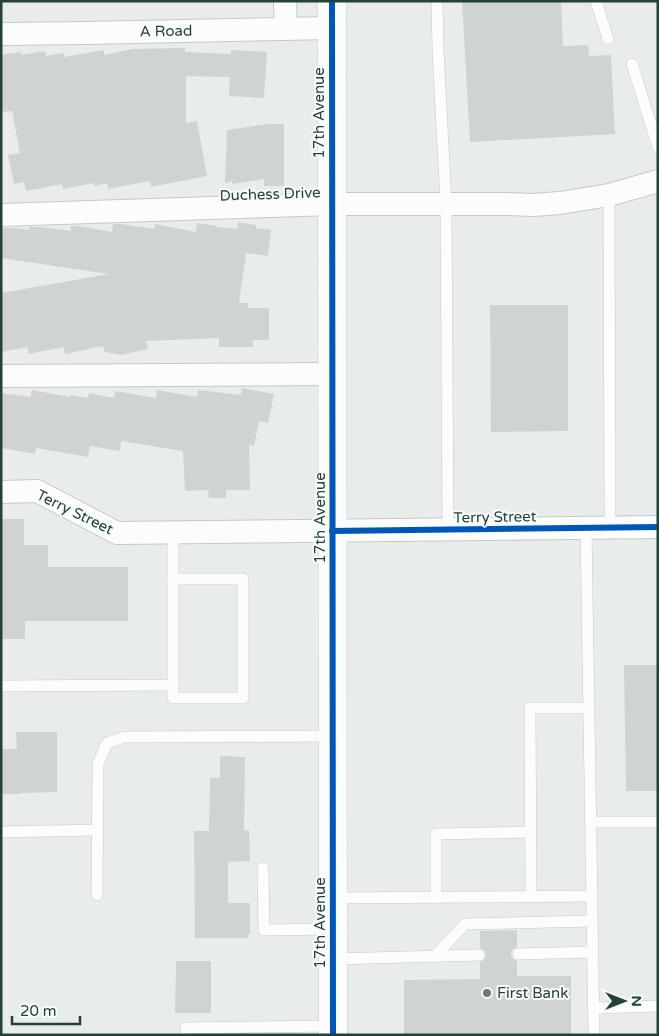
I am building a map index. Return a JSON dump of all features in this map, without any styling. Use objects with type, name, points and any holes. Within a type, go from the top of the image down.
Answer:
[{"type":"main road","name":"17th Avenue","points":[[332,14],[333,1030]]},
{"type":"street","points":[[285,1],[286,29]]},
{"type":"street","name":"A Road","points":[[1,34],[286,29],[332,14]]},
{"type":"street","name":"Duchess Drive","points":[[1,215],[332,204],[532,205],[560,203],[609,195],[658,181]]},
{"type":"street","points":[[1,376],[332,374]]},
{"type":"street","name":"Terry Street","points":[[1,492],[37,491],[118,533],[658,527]]},
{"type":"lane","points":[[438,1],[438,50],[446,204],[448,530]]},
{"type":"lane","points":[[596,1],[608,39]]},
{"type":"lane","points":[[632,64],[658,147]]},
{"type":"lane","points":[[609,195],[610,528]]},
{"type":"lane","points":[[586,528],[594,1035]]},
{"type":"lane","points":[[173,533],[173,579],[173,698],[243,698],[243,579],[173,579]]},
{"type":"lane","points":[[1,686],[173,685]]},
{"type":"lane","points":[[531,896],[530,708],[589,708]]},
{"type":"lane","points":[[97,895],[98,764],[107,744],[125,736],[332,736]]},
{"type":"lane","points":[[591,822],[658,822]]},
{"type":"lane","points":[[1,832],[97,830]]},
{"type":"lane","points":[[436,897],[436,834],[531,832]]},
{"type":"lane","points":[[263,868],[264,930],[332,929]]},
{"type":"lane","points":[[332,898],[592,896]]},
{"type":"lane","points":[[434,956],[465,924],[592,921]]},
{"type":"lane","points":[[518,954],[592,952]]},
{"type":"lane","points":[[333,959],[479,955]]},
{"type":"lane","points":[[594,1008],[658,1006]]},
{"type":"lane","points":[[186,1035],[186,1028],[333,1030]]},
{"type":"building","points":[[462,1],[561,1],[563,46],[588,45],[589,56],[611,55],[615,134],[470,142]]},
{"type":"building","points":[[185,48],[185,52],[231,54],[231,50],[267,52],[264,98],[229,96],[230,77],[186,76],[186,123],[197,121],[207,176],[151,187],[150,181],[108,189],[107,183],[94,186],[94,183],[63,189],[62,184],[26,191],[24,182],[14,184],[8,155],[20,153],[12,111],[1,112],[1,55],[21,52],[21,55],[45,51],[46,56],[64,53],[64,57],[104,50],[104,55],[133,49]]},
{"type":"building","points":[[268,124],[284,124],[284,186],[264,186],[264,179],[232,184],[232,181],[225,183],[227,130]]},
{"type":"building","points":[[238,222],[256,225],[256,228],[271,230],[268,256],[246,253],[239,303],[248,303],[248,308],[269,308],[269,340],[253,340],[253,347],[219,347],[219,338],[146,341],[148,349],[121,355],[105,352],[103,346],[65,354],[64,347],[29,354],[27,347],[1,352],[1,293],[109,274],[1,258],[1,228],[29,230],[29,227],[43,227],[70,231],[71,226],[78,226],[112,232],[113,224],[154,229],[155,224],[196,232],[197,223],[237,229]]},
{"type":"building","points":[[490,305],[568,305],[568,431],[491,432]]},
{"type":"building","points":[[242,388],[274,394],[268,423],[259,421],[254,446],[249,445],[250,490],[226,490],[226,498],[209,498],[208,490],[185,491],[183,451],[121,441],[120,451],[90,446],[88,457],[36,448],[35,454],[1,448],[1,393],[30,397],[32,390],[70,397],[70,395],[88,398],[89,393],[114,398],[115,391],[156,398],[157,390],[197,397],[198,390],[241,395]]},
{"type":"building","points":[[1,519],[24,519],[24,545],[48,545],[48,567],[128,567],[128,621],[25,621],[25,639],[1,639]]},
{"type":"building","points":[[624,665],[658,665],[658,791],[626,791]]},
{"type":"building","points":[[16,732],[57,732],[57,792],[1,794],[1,749],[17,749]]},
{"type":"building","points":[[220,756],[245,757],[244,831],[249,830],[250,861],[228,862],[228,903],[250,903],[250,934],[248,934],[248,938],[195,938],[194,831],[209,831],[210,778],[220,778]]},
{"type":"building","name":"First Bank","points":[[517,930],[517,947],[512,950],[511,954],[512,958],[517,961],[517,976],[571,976],[571,1035],[404,1035],[404,980],[480,979],[480,962],[485,959],[486,955],[485,951],[480,948],[480,931]]},
{"type":"building","points":[[176,961],[211,961],[211,1013],[175,1013]]},
{"type":"cycle path","points":[[332,1],[333,1035]]},
{"type":"cycle path","points":[[332,531],[658,527]]},
{"type":"place","name":"First Bank","points":[[487,993]]}]
